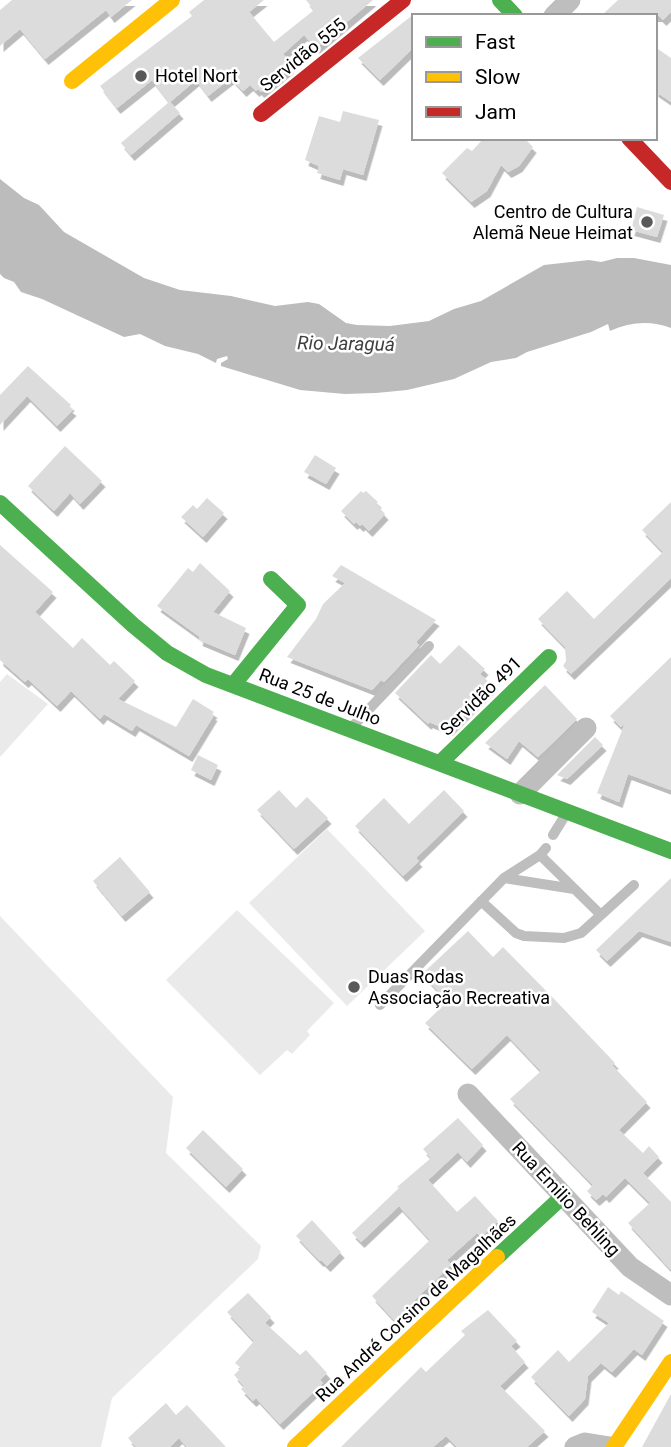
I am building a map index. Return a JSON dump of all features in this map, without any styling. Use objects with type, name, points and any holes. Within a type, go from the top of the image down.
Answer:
[{"type":"street","points":[[72,81],[172,0]]},
{"type":"street","name":"Servidão 555","points":[[261,114],[403,0]]},
{"type":"street","points":[[500,0],[513,14]]},
{"type":"street","points":[[556,14],[570,0]]},
{"type":"street","points":[[631,140],[671,182]]},
{"type":"street","name":"Rua 25 de Julho","points":[[0,503],[133,625],[167,653],[206,674],[671,851]]},
{"type":"street","points":[[233,685],[298,604],[271,579]]},
{"type":"street","name":"Servidão 491","points":[[440,763],[549,657]]},
{"type":"street","points":[[520,794],[586,728]]},
{"type":"street","name":"Rua Emilio Behling","points":[[468,1094],[630,1267],[671,1294]]},
{"type":"street","name":"Rua André Corsino de Magalhães","points":[[295,1447],[564,1196]]},
{"type":"street","points":[[575,1447],[585,1443],[612,1447],[671,1362]]},
{"type":"lane","points":[[350,729],[429,646]]},
{"type":"lane","points":[[553,835],[567,812]]},
{"type":"lane","points":[[380,1004],[504,878],[543,852],[601,915]]},
{"type":"lane","points":[[504,878],[574,888]]},
{"type":"lane","points":[[481,901],[509,927],[524,936],[573,937],[581,933],[635,884]]},
{"type":"shaded area","points":[[7,674],[48,704],[0,757],[0,682]]},
{"type":"shaded area","points":[[327,829],[425,931],[347,1006],[249,903]]},
{"type":"shaded area","points":[[237,910],[334,1003],[307,1031],[310,1035],[292,1054],[287,1050],[260,1075],[166,980]]},
{"type":"shaded area","points":[[0,916],[173,1097],[166,1153],[261,1246],[258,1259],[112,1398],[101,1447],[0,1447]]},
{"type":"water","name":"Rio Jaraguá","points":[[0,179],[24,198],[39,205],[64,232],[144,278],[180,290],[231,296],[275,306],[308,302],[319,304],[346,323],[390,326],[429,321],[454,309],[481,301],[544,265],[634,258],[671,265],[671,328],[640,323],[610,331],[608,324],[516,358],[491,362],[454,379],[407,390],[345,394],[300,390],[221,366],[221,363],[228,359],[227,356],[217,359],[216,363],[198,354],[165,346],[140,334],[124,337],[21,292],[14,282],[0,274]]},
{"type":"building","points":[[12,0],[132,0],[111,17],[106,10],[45,59],[20,29],[0,46],[0,10]]},
{"type":"building","points":[[204,0],[264,0],[249,12],[274,42],[314,10],[306,0],[373,0],[316,48],[304,35],[283,54],[290,61],[287,63],[290,68],[261,92],[250,85],[243,91],[231,78],[208,96],[196,80],[170,102],[180,113],[131,155],[121,143],[169,102],[152,80],[117,108],[100,86],[192,16],[189,12]]},
{"type":"building","points":[[618,0],[671,0],[671,12],[663,20],[657,14],[603,14]]},
{"type":"building","points":[[412,16],[412,49],[380,80],[358,58]]},
{"type":"building","points":[[657,48],[671,58],[671,102],[657,92]]},
{"type":"building","points":[[343,111],[379,120],[363,175],[343,169],[340,180],[317,173],[319,166],[305,160],[319,116],[340,122]]},
{"type":"building","points":[[482,140],[526,140],[533,147],[519,166],[508,172],[501,165],[487,191],[471,202],[442,173],[467,148],[472,151]]},
{"type":"building","name":"Centro de Cultura Alemã Neue Heimat","points":[[637,207],[664,215],[657,237],[631,230]]},
{"type":"building","points":[[28,366],[71,405],[69,407],[73,410],[57,426],[27,396],[0,425],[0,395]]},
{"type":"building","points":[[65,446],[102,481],[80,504],[70,493],[54,511],[28,486]]},
{"type":"building","points":[[315,455],[336,468],[326,484],[304,472]]},
{"type":"building","points":[[361,491],[366,491],[378,502],[376,504],[385,514],[369,531],[362,524],[354,524],[341,511]]},
{"type":"building","points":[[207,498],[224,513],[203,537],[181,517],[193,505],[197,509]]},
{"type":"building","points":[[671,502],[671,578],[571,674],[563,666],[566,661],[565,647],[538,619],[567,591],[594,619],[663,552],[642,530]]},
{"type":"building","points":[[0,545],[53,592],[35,612],[73,648],[82,638],[110,665],[114,661],[135,681],[118,699],[176,727],[193,699],[214,712],[189,756],[136,725],[132,731],[104,714],[100,719],[71,691],[57,706],[28,679],[25,682],[0,660]]},
{"type":"building","points":[[200,563],[230,591],[213,612],[246,628],[235,655],[199,640],[200,637],[157,606],[188,568],[193,572]]},
{"type":"building","points":[[341,565],[436,620],[416,642],[419,645],[384,682],[381,680],[372,690],[287,657],[316,619],[323,604],[345,583],[332,576]]},
{"type":"building","points":[[459,645],[485,669],[480,674],[493,686],[449,730],[429,722],[428,724],[395,693],[431,655],[440,664]]},
{"type":"building","points":[[671,657],[671,790],[628,774],[619,802],[597,793],[625,723],[621,727],[610,716]]},
{"type":"building","points":[[545,685],[577,719],[538,757],[519,741],[507,759],[485,743]]},
{"type":"building","points":[[595,737],[603,745],[567,779],[557,775]]},
{"type":"building","points":[[198,755],[218,765],[211,780],[191,770]]},
{"type":"building","points":[[279,790],[296,808],[307,797],[328,818],[294,849],[257,810]]},
{"type":"building","points":[[444,790],[464,811],[416,858],[419,861],[403,876],[355,826],[384,798],[409,824]]},
{"type":"building","points":[[120,857],[150,892],[122,916],[93,881]]},
{"type":"building","points":[[671,878],[671,942],[639,931],[607,961],[596,950]]},
{"type":"building","points":[[468,931],[493,957],[503,947],[615,1063],[612,1065],[647,1102],[619,1130],[643,1153],[649,1146],[659,1157],[643,1173],[671,1202],[671,1270],[628,1223],[650,1203],[625,1178],[606,1197],[603,1194],[596,1200],[587,1191],[593,1185],[510,1099],[541,1071],[507,1035],[472,1069],[425,1023],[448,1001],[422,974]]},
{"type":"building","points":[[458,1118],[483,1145],[467,1162],[458,1152],[428,1180],[457,1212],[475,1196],[498,1221],[481,1237],[477,1233],[447,1260],[451,1265],[394,1320],[372,1296],[430,1240],[399,1206],[361,1242],[352,1233],[399,1188],[397,1187],[431,1158],[423,1149]]},
{"type":"building","points":[[203,1130],[243,1169],[226,1187],[186,1148]]},
{"type":"building","points":[[312,1220],[341,1252],[327,1266],[296,1236]]},
{"type":"building","points":[[608,1287],[619,1295],[621,1291],[664,1321],[642,1355],[634,1349],[612,1372],[601,1363],[588,1376],[585,1399],[569,1416],[531,1377],[558,1350],[569,1362],[609,1323],[592,1312]]},
{"type":"building","points":[[248,1293],[271,1317],[265,1323],[300,1355],[306,1350],[327,1373],[320,1380],[323,1383],[280,1424],[256,1398],[253,1401],[241,1389],[244,1386],[234,1375],[241,1368],[235,1363],[254,1341],[227,1312]]},
{"type":"building","points":[[488,1310],[517,1341],[511,1346],[525,1362],[500,1386],[545,1431],[527,1447],[457,1447],[446,1436],[433,1447],[341,1447],[421,1367],[426,1372],[465,1335],[461,1331]]},
{"type":"building","points":[[671,1394],[671,1447],[642,1447]]},
{"type":"building","points":[[166,1403],[176,1415],[187,1405],[226,1447],[187,1447],[179,1438],[170,1447],[136,1447],[128,1438]]},
{"type":"traffic: fast","points":[[500,0],[513,14]]},
{"type":"traffic: fast","points":[[0,503],[133,625],[167,653],[206,675],[671,851]]},
{"type":"traffic: fast","points":[[233,685],[298,605],[271,579]]},
{"type":"traffic: fast","points":[[440,763],[549,657]]},
{"type":"traffic: fast","points":[[497,1257],[563,1196]]},
{"type":"traffic: slow","points":[[72,81],[172,0]]},
{"type":"traffic: slow","points":[[295,1447],[497,1257]]},
{"type":"traffic: slow","points":[[614,1447],[671,1362]]},
{"type":"traffic: jam","points":[[261,114],[403,0]]},
{"type":"traffic: jam","points":[[631,140],[671,182]]},
{"type":"place","name":"Hotel Nort","points":[[141,76]]},
{"type":"place","name":"Centro de Cultura Alemã Neue Heimat","points":[[647,222]]},
{"type":"place","name":"Duas Rodas Associação Recreativa","points":[[354,987]]}]
